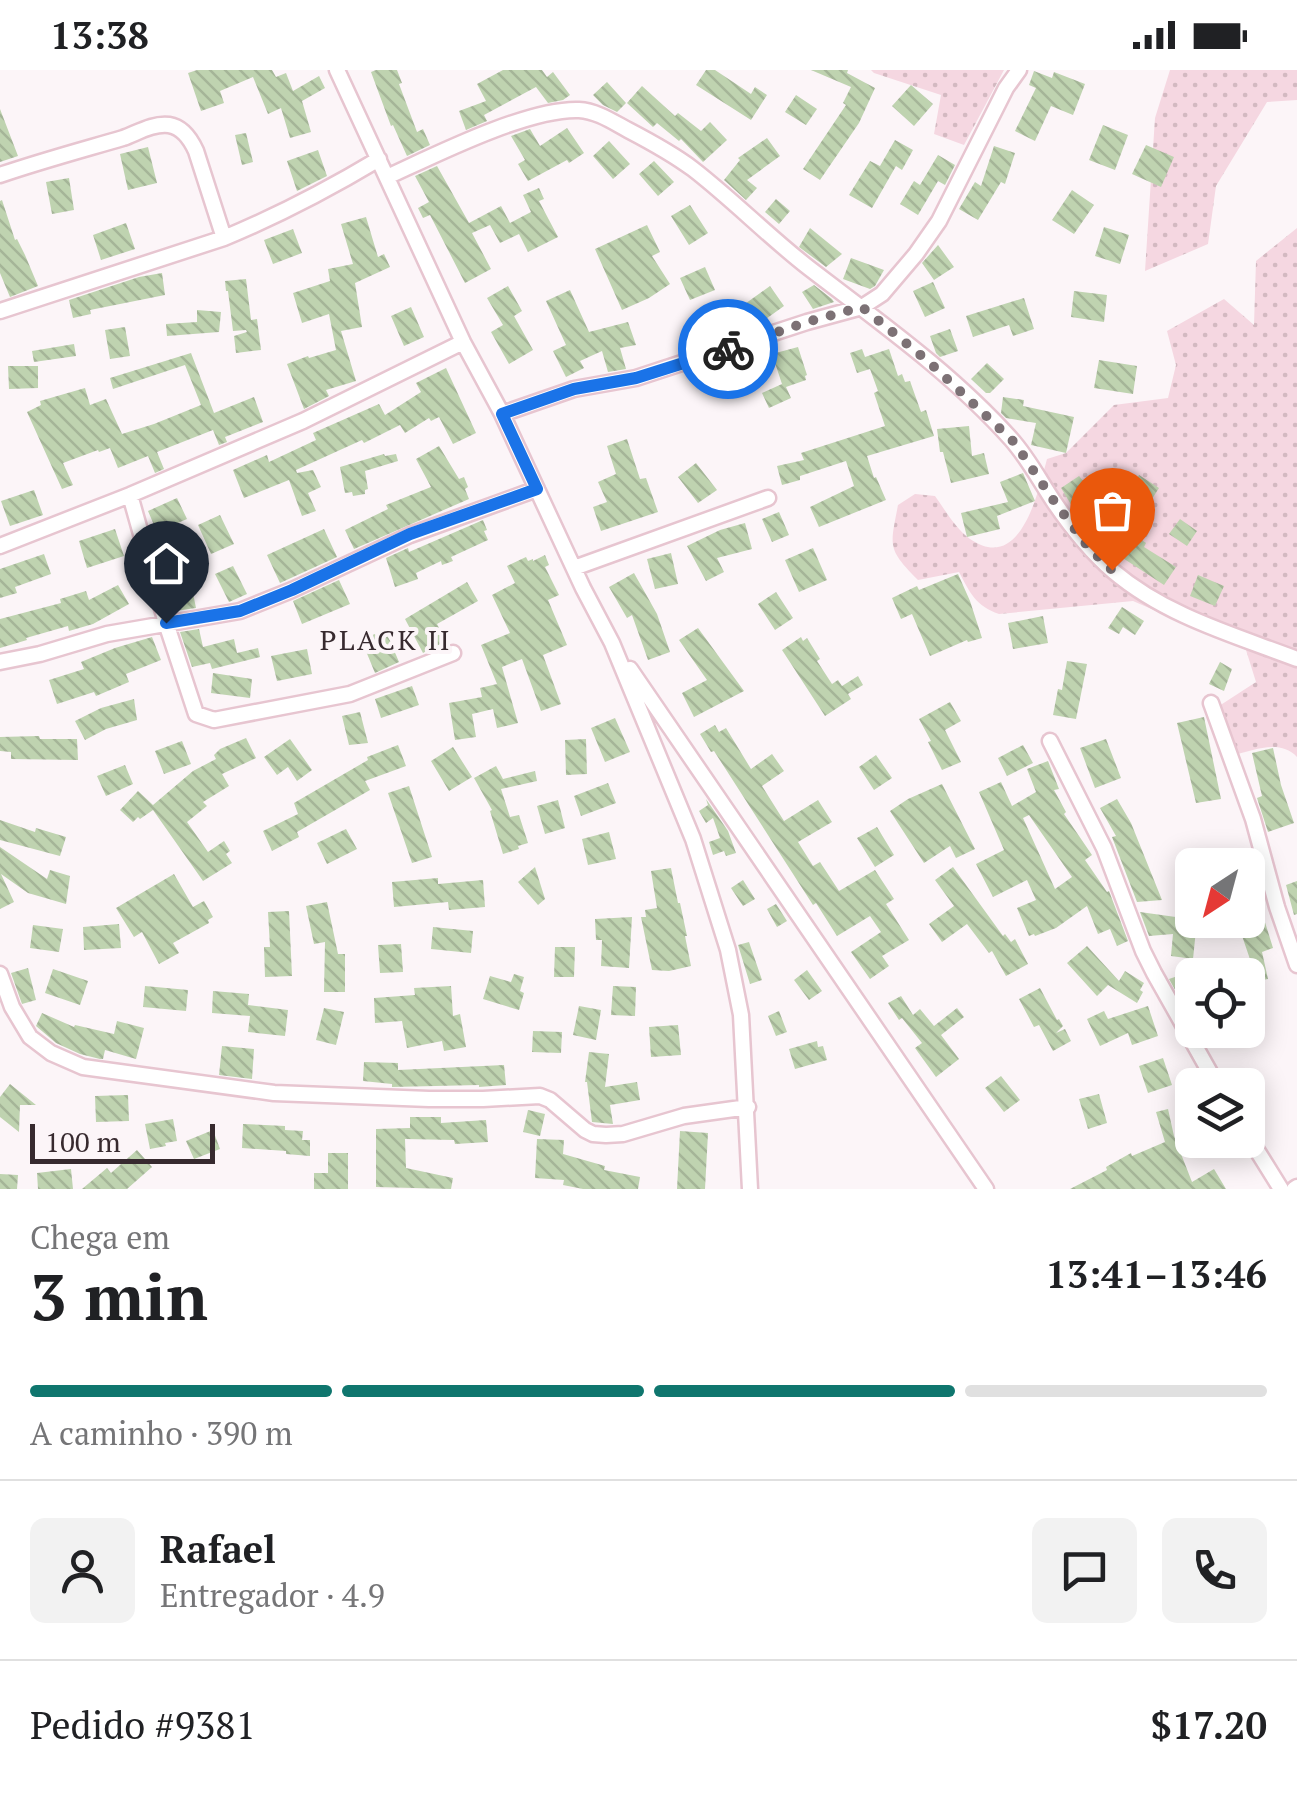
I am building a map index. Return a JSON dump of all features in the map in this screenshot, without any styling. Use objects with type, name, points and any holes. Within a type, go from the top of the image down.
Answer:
[{"type":"street","points":[[337,70],[463,342],[502,414],[612,643],[693,838],[728,950],[741,1015],[750,1189]]},
{"type":"street","points":[[502,414],[574,389],[636,378],[862,307],[882,294],[939,221],[1019,70]]},
{"type":"street","points":[[387,177],[465,142],[548,112],[595,113],[662,148],[929,362],[1014,442],[1089,548],[1133,587],[1176,612],[1297,659]]},
{"type":"street","points":[[0,175],[151,127],[173,126],[189,139],[196,152],[224,238]]},
{"type":"street","points":[[1,308],[224,238],[348,178],[378,159]]},
{"type":"street","points":[[0,546],[303,420],[463,342]]},
{"type":"street","points":[[0,662],[107,634],[240,611],[410,534],[537,489]]},
{"type":"street","points":[[130,495],[196,714],[214,720],[350,694],[453,653]]},
{"type":"street","points":[[574,568],[768,498]]},
{"type":"street","points":[[612,643],[986,1189]]},
{"type":"street","points":[[1212,703],[1297,965]]},
{"type":"street","points":[[1050,740],[1104,848],[1148,962],[1207,1068]]},
{"type":"street","points":[[0,974],[12,1007],[30,1037],[51,1053],[84,1066],[274,1093],[429,1099],[540,1096],[586,1130],[606,1135],[623,1134],[684,1116],[748,1107]]},
{"type":"street","points":[[1262,1158],[1281,1189]]},
{"type":"shaded area","points":[[871,70],[1004,70],[964,145],[934,134],[941,95]]},
{"type":"shaded area","points":[[1170,70],[1297,70],[1297,100],[1267,102],[1216,186],[1208,244],[1145,271],[1155,118]]},
{"type":"shaded area","points":[[1297,228],[1297,757],[1275,747],[1234,755],[1216,708],[1256,682],[1246,650],[1133,601],[999,614],[974,598],[959,572],[918,580],[896,554],[893,530],[898,505],[915,494],[935,496],[965,535],[988,547],[1002,546],[1014,538],[1032,508],[1047,459],[1066,453],[1114,405],[1168,398],[1176,365],[1167,331],[1224,299],[1254,325],[1256,261]]},
{"type":"building","points":[[272,70],[276,77],[286,73],[293,91],[319,76],[325,88],[302,101],[311,132],[290,138],[281,108],[268,114],[253,77],[220,91],[224,103],[201,111],[188,73]]},
{"type":"building","points":[[397,70],[417,132],[423,129],[430,145],[407,156],[371,72]]},
{"type":"building","points":[[503,70],[542,70],[547,77],[553,72],[570,95],[548,103],[536,87],[484,115],[487,121],[466,130],[459,111],[486,101],[477,84]]},
{"type":"building","points":[[706,70],[715,70],[751,94],[755,87],[767,95],[751,120],[696,85]]},
{"type":"building","points":[[811,70],[848,70],[847,73],[875,88],[859,123],[820,180],[803,169],[846,105],[843,103],[851,87]]},
{"type":"building","points":[[1034,71],[1052,78],[1054,72],[1085,84],[1073,115],[1051,106],[1035,141],[1015,131],[1036,88],[1029,85]]},
{"type":"building","points":[[607,82],[626,103],[617,112],[593,95]]},
{"type":"building","points":[[911,85],[933,104],[914,126],[892,106]]},
{"type":"building","points":[[642,86],[675,116],[678,113],[701,131],[710,122],[727,140],[703,162],[681,139],[657,123],[653,127],[627,103]]},
{"type":"building","points":[[796,95],[817,109],[806,125],[785,112]]},
{"type":"building","points":[[0,109],[18,156],[0,162]]},
{"type":"building","points":[[1103,125],[1128,135],[1115,170],[1089,160]]},
{"type":"building","points":[[567,128],[584,153],[528,181],[518,164],[525,160],[511,136],[530,129],[540,146]]},
{"type":"building","points":[[246,133],[253,162],[242,165],[235,135]]},
{"type":"building","points":[[767,138],[780,156],[747,180],[757,188],[746,200],[724,180],[738,158]]},
{"type":"building","points":[[895,140],[913,150],[902,170],[896,166],[872,208],[849,195],[870,161],[880,166]]},
{"type":"building","points":[[609,141],[630,164],[613,179],[593,156]]},
{"type":"building","points":[[1146,145],[1174,157],[1161,187],[1132,174]]},
{"type":"building","points":[[994,146],[1015,153],[1005,184],[1001,182],[978,220],[959,209],[975,182],[981,186]]},
{"type":"building","points":[[148,147],[157,183],[128,190],[120,154]]},
{"type":"building","points":[[318,150],[327,176],[297,191],[287,161]]},
{"type":"building","points":[[938,155],[955,165],[945,185],[938,181],[918,215],[900,204],[914,181],[920,185]]},
{"type":"building","points":[[654,161],[674,182],[658,196],[639,174]]},
{"type":"building","points":[[437,166],[469,223],[501,206],[510,223],[531,212],[523,195],[539,188],[544,199],[539,201],[558,237],[528,252],[519,234],[500,243],[490,225],[472,233],[491,269],[465,283],[430,215],[423,218],[418,208],[429,202],[415,176]]},
{"type":"building","points":[[69,178],[74,210],[52,214],[46,182]]},
{"type":"building","points":[[1072,190],[1094,205],[1074,234],[1052,220]]},
{"type":"building","points":[[776,199],[790,211],[779,224],[765,212]]},
{"type":"building","points":[[2,200],[15,240],[38,286],[10,297],[0,273]]},
{"type":"building","points":[[690,205],[708,233],[689,245],[671,216]]},
{"type":"building","points":[[366,217],[378,257],[384,254],[390,267],[355,283],[362,327],[341,331],[356,381],[326,390],[329,396],[304,409],[287,364],[336,350],[329,314],[302,323],[293,293],[330,281],[328,269],[353,264],[341,224]]},
{"type":"building","points":[[126,223],[135,249],[101,260],[93,235]]},
{"type":"building","points":[[647,225],[660,252],[652,256],[670,284],[622,310],[595,249]]},
{"type":"building","points":[[1104,227],[1129,235],[1120,264],[1095,256]]},
{"type":"building","points":[[810,228],[842,254],[826,267],[799,247]]},
{"type":"building","points":[[293,229],[302,253],[273,264],[264,240]]},
{"type":"building","points":[[938,245],[954,267],[934,280],[922,263]]},
{"type":"building","points":[[851,258],[884,270],[875,286],[870,289],[843,279]]},
{"type":"building","points":[[705,267],[715,290],[690,300],[680,278]]},
{"type":"building","points":[[162,273],[165,295],[90,310],[91,314],[73,318],[69,300]]},
{"type":"building","points":[[246,279],[251,320],[257,319],[261,350],[236,353],[234,336],[247,332],[233,331],[225,281]]},
{"type":"building","points":[[933,282],[945,308],[925,317],[913,291]]},
{"type":"building","points":[[814,285],[834,302],[813,309],[802,292]]},
{"type":"building","points":[[508,286],[522,311],[514,316],[533,350],[509,364],[491,332],[503,325],[487,298]]},
{"type":"building","points":[[770,286],[784,306],[756,326],[742,306]]},
{"type":"building","points":[[570,290],[589,332],[628,322],[636,345],[620,348],[626,369],[608,372],[602,351],[580,361],[584,368],[566,377],[553,351],[566,345],[546,301]]},
{"type":"building","points":[[1074,291],[1107,295],[1104,322],[1071,317]]},
{"type":"building","points":[[1024,298],[1034,329],[1013,336],[1009,325],[973,337],[966,316]]},
{"type":"building","points":[[411,307],[424,337],[404,346],[391,316]]},
{"type":"building","points":[[732,308],[738,328],[705,337],[699,317]]},
{"type":"building","points":[[197,310],[221,312],[219,332],[167,336],[166,324],[197,322]]},
{"type":"building","points":[[125,327],[130,356],[110,359],[105,330]]},
{"type":"building","points":[[950,329],[958,351],[940,357],[930,336]]},
{"type":"building","points":[[74,344],[76,356],[34,362],[32,351]]},
{"type":"building","points":[[798,347],[806,380],[786,387],[791,398],[769,408],[762,393],[782,384],[772,354]]},
{"type":"building","points":[[862,349],[865,357],[889,349],[898,376],[902,374],[905,382],[910,381],[921,412],[926,410],[934,436],[867,456],[886,500],[819,527],[810,507],[854,486],[846,461],[782,485],[777,466],[804,460],[801,453],[885,426],[870,369],[857,373],[850,353]]},
{"type":"building","points":[[191,353],[214,413],[254,397],[263,422],[225,437],[227,442],[219,445],[213,430],[157,452],[164,469],[155,473],[148,456],[118,468],[110,448],[98,450],[63,463],[73,485],[62,489],[27,412],[41,405],[40,401],[85,388],[90,405],[106,399],[122,434],[154,424],[201,405],[185,365],[113,389],[110,378]]},
{"type":"building","points":[[1099,360],[1137,366],[1133,394],[1094,388]]},
{"type":"building","points":[[987,363],[1004,379],[990,393],[971,379]]},
{"type":"building","points":[[8,366],[38,366],[38,388],[9,389]]},
{"type":"building","points":[[446,368],[476,433],[453,444],[439,417],[431,421],[429,418],[405,433],[400,425],[296,470],[313,470],[321,487],[308,493],[316,511],[302,516],[289,480],[244,498],[233,470],[267,455],[269,462],[316,440],[313,433],[379,404],[385,415],[421,392],[416,383]]},
{"type":"building","points":[[1003,397],[1024,400],[1023,406],[1074,417],[1066,453],[1031,445],[1036,423],[1006,418],[1001,413]]},
{"type":"building","points":[[969,426],[972,456],[984,453],[989,474],[951,483],[937,429]]},
{"type":"building","points":[[627,439],[640,479],[646,478],[658,512],[601,531],[593,507],[607,502],[598,482],[616,474],[607,446]]},
{"type":"building","points":[[439,446],[459,479],[464,477],[469,499],[354,549],[345,530],[388,509],[386,505],[431,487],[416,459]]},
{"type":"building","points":[[396,454],[398,461],[365,471],[365,494],[345,493],[340,467]]},
{"type":"building","points":[[696,463],[717,490],[698,503],[678,477]]},
{"type":"building","points":[[1023,473],[1035,501],[997,516],[1000,529],[967,537],[961,513],[1008,502],[1000,482]]},
{"type":"building","points":[[1139,475],[1159,488],[1141,516],[1121,504]]},
{"type":"building","points":[[1079,476],[1130,538],[1133,534],[1146,543],[1144,547],[1176,567],[1164,585],[1109,549],[1085,519],[1081,521],[1061,488]]},
{"type":"building","points":[[34,490],[43,515],[10,526],[1,501]]},
{"type":"building","points":[[177,498],[187,519],[157,532],[148,511]]},
{"type":"building","points":[[779,512],[789,535],[772,542],[762,519]]},
{"type":"building","points":[[220,515],[234,544],[211,554],[198,525]]},
{"type":"building","points":[[1180,519],[1197,531],[1187,546],[1169,534]]},
{"type":"building","points":[[483,520],[488,540],[451,557],[453,561],[442,565],[441,561],[416,573],[418,579],[395,587],[386,558]]},
{"type":"building","points":[[745,523],[752,549],[717,558],[724,572],[706,581],[687,546]]},
{"type":"building","points":[[115,529],[124,556],[87,568],[79,541]]},
{"type":"building","points":[[324,529],[337,557],[280,583],[267,555]]},
{"type":"building","points":[[182,539],[196,608],[175,611],[161,543]]},
{"type":"building","points":[[813,548],[827,580],[799,592],[785,560]]},
{"type":"building","points":[[671,553],[678,584],[655,589],[647,559]]},
{"type":"building","points":[[44,554],[51,574],[15,587],[17,593],[0,598],[0,569]]},
{"type":"building","points":[[545,555],[549,565],[545,567],[559,595],[548,600],[567,645],[543,655],[561,704],[541,711],[522,659],[502,667],[518,723],[497,728],[493,709],[472,714],[476,737],[455,740],[449,703],[482,697],[480,688],[497,684],[481,645],[510,633],[492,595],[515,583],[507,566],[526,557],[533,561]]},
{"type":"building","points":[[233,566],[247,594],[229,602],[215,574]]},
{"type":"building","points":[[634,573],[657,614],[670,652],[648,660],[632,615],[627,618],[609,587]]},
{"type":"building","points":[[958,574],[982,638],[967,640],[930,656],[912,614],[901,619],[892,598]]},
{"type":"building","points":[[1198,575],[1224,586],[1215,606],[1190,596]]},
{"type":"building","points":[[339,580],[350,604],[302,624],[293,601]]},
{"type":"building","points":[[467,582],[478,601],[437,624],[446,641],[423,653],[405,619]]},
{"type":"building","points":[[118,585],[129,604],[93,624],[69,631],[68,626],[0,648],[0,619],[61,603],[60,599],[86,591],[89,600]]},
{"type":"building","points":[[776,592],[793,618],[775,630],[758,604]]},
{"type":"building","points":[[1122,607],[1144,621],[1135,635],[1123,627],[1119,634],[1108,628]]},
{"type":"building","points":[[1043,616],[1048,643],[1013,649],[1008,623]]},
{"type":"building","points":[[698,628],[744,691],[694,717],[682,693],[707,680],[679,640]]},
{"type":"building","points":[[199,629],[203,647],[234,639],[237,653],[258,648],[260,657],[212,669],[210,663],[192,667],[180,632]]},
{"type":"building","points":[[375,634],[377,640],[388,636],[399,662],[375,673],[361,639]]},
{"type":"building","points":[[152,637],[161,660],[126,674],[129,682],[96,696],[94,692],[57,704],[49,680],[84,669],[81,662]]},
{"type":"building","points":[[801,637],[803,641],[807,638],[832,684],[838,680],[842,686],[858,676],[863,685],[848,694],[851,699],[825,716],[782,650]]},
{"type":"building","points":[[307,649],[312,674],[277,681],[271,656]]},
{"type":"building","points":[[1067,661],[1087,664],[1076,719],[1053,715]]},
{"type":"building","points":[[1220,662],[1232,669],[1224,691],[1209,684]]},
{"type":"building","points":[[213,673],[252,679],[250,698],[211,693]]},
{"type":"building","points":[[412,686],[419,705],[381,718],[375,699]]},
{"type":"building","points":[[134,699],[137,720],[85,740],[75,721],[101,708]]},
{"type":"building","points":[[950,702],[961,721],[945,730],[961,762],[942,770],[919,719]]},
{"type":"building","points":[[360,712],[368,743],[349,745],[342,716]]},
{"type":"building","points":[[1204,717],[1221,799],[1196,803],[1177,723]]},
{"type":"building","points":[[615,718],[630,752],[605,762],[591,728]]},
{"type":"building","points":[[715,725],[719,732],[726,728],[751,769],[772,754],[784,771],[762,786],[784,821],[818,800],[832,822],[798,842],[813,866],[820,862],[839,891],[875,870],[894,899],[886,904],[909,940],[882,956],[889,966],[870,979],[851,952],[881,932],[870,916],[837,936],[700,734]]},
{"type":"building","points":[[0,737],[77,739],[78,760],[11,759],[11,752],[0,751]]},
{"type":"building","points":[[246,738],[256,758],[222,774],[229,786],[203,802],[207,806],[187,822],[208,852],[224,841],[230,851],[226,854],[232,863],[203,881],[153,810],[133,822],[120,810],[138,791],[153,805],[193,771],[216,759],[214,755],[220,749]]},
{"type":"building","points":[[290,739],[312,770],[297,781],[288,767],[277,775],[264,757]]},
{"type":"building","points":[[586,739],[587,774],[566,775],[565,740]]},
{"type":"building","points":[[1106,739],[1121,778],[1095,788],[1080,748]]},
{"type":"building","points":[[182,741],[191,764],[164,774],[155,751]]},
{"type":"building","points":[[398,745],[406,766],[365,781],[370,790],[272,851],[263,831],[298,814],[294,803],[368,760],[367,757]]},
{"type":"building","points":[[1023,745],[1033,763],[1007,776],[998,758]]},
{"type":"building","points":[[453,747],[472,777],[449,791],[431,761]]},
{"type":"building","points":[[1273,748],[1294,823],[1268,832],[1257,798],[1262,796],[1252,753]]},
{"type":"building","points":[[876,755],[892,778],[874,790],[859,767]]},
{"type":"building","points":[[1048,761],[1064,814],[1092,855],[1085,860],[1109,891],[1128,941],[1117,946],[1110,929],[1098,934],[1087,906],[1056,928],[1029,936],[1017,908],[1036,900],[1027,880],[993,897],[976,864],[1004,850],[979,792],[1001,782],[1012,806],[1036,792],[1027,769]],"holes":[[[1029,815],[1072,877],[1055,889],[1023,818]]]},
{"type":"building","points":[[125,765],[133,784],[106,796],[97,776]]},
{"type":"building","points":[[496,766],[503,779],[535,771],[537,781],[501,789],[510,817],[519,815],[528,843],[503,854],[492,810],[474,778]]},
{"type":"building","points":[[608,783],[616,803],[581,816],[574,796]]},
{"type":"building","points":[[942,784],[975,849],[956,858],[950,846],[924,863],[890,811]]},
{"type":"building","points":[[409,786],[432,857],[412,863],[388,793]]},
{"type":"building","points":[[706,799],[728,831],[736,853],[726,856],[724,851],[713,855],[709,842],[720,838],[713,818],[706,823],[699,811],[708,805]]},
{"type":"building","points":[[1117,799],[1131,823],[1162,900],[1137,902],[1112,837],[1116,836],[1100,808]]},
{"type":"building","points":[[558,800],[565,828],[545,834],[537,806]]},
{"type":"building","points":[[0,820],[66,837],[60,856],[0,840]]},
{"type":"building","points":[[877,827],[894,855],[875,867],[857,838]]},
{"type":"building","points":[[346,829],[357,849],[327,864],[317,843]]},
{"type":"building","points":[[609,832],[616,859],[588,865],[582,839]]},
{"type":"building","points":[[0,847],[47,879],[50,870],[70,876],[66,904],[28,893],[1,874],[14,902],[0,909]]},
{"type":"building","points":[[535,867],[545,899],[538,905],[518,882]]},
{"type":"building","points":[[953,867],[1003,936],[1011,942],[1015,939],[1028,964],[1006,976],[992,951],[989,953],[967,924],[942,942],[929,924],[954,906],[935,880]]},
{"type":"building","points":[[671,868],[691,966],[652,970],[641,917],[646,917],[645,910],[657,908],[651,871]]},
{"type":"building","points":[[174,874],[193,907],[204,901],[213,917],[173,943],[179,953],[159,964],[142,932],[134,937],[116,908]]},
{"type":"building","points":[[438,878],[438,884],[483,880],[485,907],[449,910],[448,902],[394,907],[392,882]]},
{"type":"building","points":[[743,880],[755,899],[743,906],[731,888]]},
{"type":"building","points":[[1297,881],[1297,914],[1294,915],[1286,885]]},
{"type":"building","points":[[327,902],[338,954],[345,954],[345,992],[324,992],[325,942],[314,944],[306,906]]},
{"type":"building","points":[[776,904],[787,921],[777,927],[767,909]]},
{"type":"building","points":[[289,911],[292,976],[265,977],[264,947],[270,947],[268,912]]},
{"type":"building","points":[[1140,912],[1175,917],[1175,938],[1195,938],[1193,958],[1171,956],[1173,934],[1149,936]]},
{"type":"building","points":[[632,917],[629,968],[601,966],[602,940],[596,940],[595,919]]},
{"type":"building","points":[[1265,922],[1273,948],[1262,952],[1263,958],[1250,958],[1243,938],[1265,938]]},
{"type":"building","points":[[119,924],[121,948],[84,950],[83,927]]},
{"type":"building","points":[[33,925],[63,929],[59,952],[30,948]]},
{"type":"building","points":[[433,927],[473,931],[471,953],[431,949]]},
{"type":"building","points":[[749,942],[762,980],[750,984],[738,945]]},
{"type":"building","points":[[401,944],[403,972],[380,973],[378,945]]},
{"type":"building","points":[[1087,946],[1119,981],[1125,971],[1144,983],[1137,1003],[1108,985],[1097,996],[1067,963]]},
{"type":"building","points":[[555,947],[575,947],[574,977],[554,977]]},
{"type":"building","points":[[28,968],[36,1000],[22,1004],[11,973]]},
{"type":"building","points":[[53,969],[88,981],[80,1005],[45,993]]},
{"type":"building","points":[[807,970],[822,991],[809,1000],[794,980]]},
{"type":"building","points":[[514,974],[524,977],[519,1010],[483,999],[490,976],[511,982]]},
{"type":"building","points":[[145,986],[188,990],[186,1011],[143,1007]]},
{"type":"building","points":[[451,986],[453,1016],[460,1014],[466,1047],[444,1051],[442,1041],[407,1048],[402,1021],[375,1023],[374,998],[415,995],[414,988]]},
{"type":"building","points":[[613,986],[636,987],[635,1016],[611,1015]]},
{"type":"building","points":[[1040,988],[1063,1026],[1056,1033],[1065,1029],[1071,1041],[1053,1051],[1019,999]]},
{"type":"building","points":[[213,991],[249,994],[248,1005],[288,1010],[285,1036],[248,1032],[250,1016],[212,1013]]},
{"type":"building","points":[[901,996],[913,1015],[920,1009],[934,1026],[957,1008],[964,1017],[941,1035],[959,1059],[936,1077],[915,1048],[922,1043],[888,1003]]},
{"type":"building","points":[[579,1006],[601,1010],[596,1040],[573,1035]]},
{"type":"building","points":[[1148,1006],[1158,1036],[1132,1045],[1128,1033],[1100,1046],[1087,1019],[1104,1011],[1108,1019]]},
{"type":"building","points":[[324,1008],[344,1012],[336,1045],[316,1040]]},
{"type":"building","points":[[779,1011],[787,1032],[776,1036],[768,1016]]},
{"type":"building","points":[[42,1013],[74,1027],[114,1034],[117,1021],[144,1028],[136,1059],[105,1050],[100,1059],[56,1043],[36,1026]]},
{"type":"building","points":[[678,1025],[681,1055],[651,1057],[649,1027]]},
{"type":"building","points":[[533,1031],[562,1032],[561,1053],[532,1052]]},
{"type":"building","points":[[817,1041],[827,1060],[795,1069],[789,1049]]},
{"type":"building","points":[[222,1046],[254,1049],[252,1079],[219,1075]]},
{"type":"building","points":[[589,1052],[609,1054],[605,1087],[637,1082],[640,1100],[610,1105],[613,1124],[592,1122],[585,1082]]},
{"type":"building","points":[[1163,1058],[1172,1085],[1148,1093],[1139,1066]]},
{"type":"building","points":[[364,1062],[398,1063],[398,1070],[504,1065],[506,1085],[392,1087],[363,1081]]},
{"type":"building","points":[[1001,1076],[1020,1100],[1004,1112],[985,1088]]},
{"type":"building","points":[[10,1084],[36,1105],[20,1105],[19,1132],[0,1117],[0,1097]]},
{"type":"building","points":[[1099,1094],[1107,1123],[1088,1129],[1079,1099]]},
{"type":"building","points":[[128,1095],[129,1121],[96,1122],[95,1096]]},
{"type":"building","points":[[1168,1109],[1175,1158],[1183,1158],[1192,1182],[1214,1169],[1226,1189],[1070,1189],[1131,1153],[1132,1156],[1165,1142],[1156,1112]]},
{"type":"building","points":[[528,1110],[545,1114],[540,1136],[523,1132]]},
{"type":"building","points":[[410,1117],[441,1117],[441,1123],[486,1120],[488,1142],[455,1144],[454,1140],[405,1139],[406,1168],[453,1178],[451,1189],[376,1187],[376,1129],[410,1128]]},
{"type":"building","points":[[173,1119],[177,1141],[150,1149],[145,1124]]},
{"type":"building","points":[[243,1124],[303,1131],[302,1140],[310,1140],[310,1156],[242,1148]]},
{"type":"building","points":[[213,1130],[220,1149],[194,1159],[186,1141]]},
{"type":"building","points":[[680,1131],[708,1133],[705,1189],[677,1189]]},
{"type":"building","points":[[537,1139],[564,1140],[563,1154],[605,1166],[604,1170],[640,1177],[638,1189],[583,1189],[563,1185],[564,1180],[535,1178]]},
{"type":"building","points":[[137,1150],[152,1167],[127,1189],[82,1189],[107,1168],[111,1173]]},
{"type":"building","points":[[328,1153],[348,1153],[348,1189],[314,1189],[314,1173],[328,1173]]},
{"type":"building","points":[[71,1169],[73,1189],[38,1189],[37,1173]]},
{"type":"building","points":[[0,1174],[18,1175],[17,1189],[0,1189]]},
{"type":"way so far","points":[[728,349],[862,307],[929,362],[1014,442],[1089,548],[1112,570]]},
{"type":"district","name":"PLACK II","points":[[386,639]]},
{"type":"route","points":[[166,623],[240,611],[410,534],[537,489],[502,414],[574,389],[636,378],[728,349]]}]
